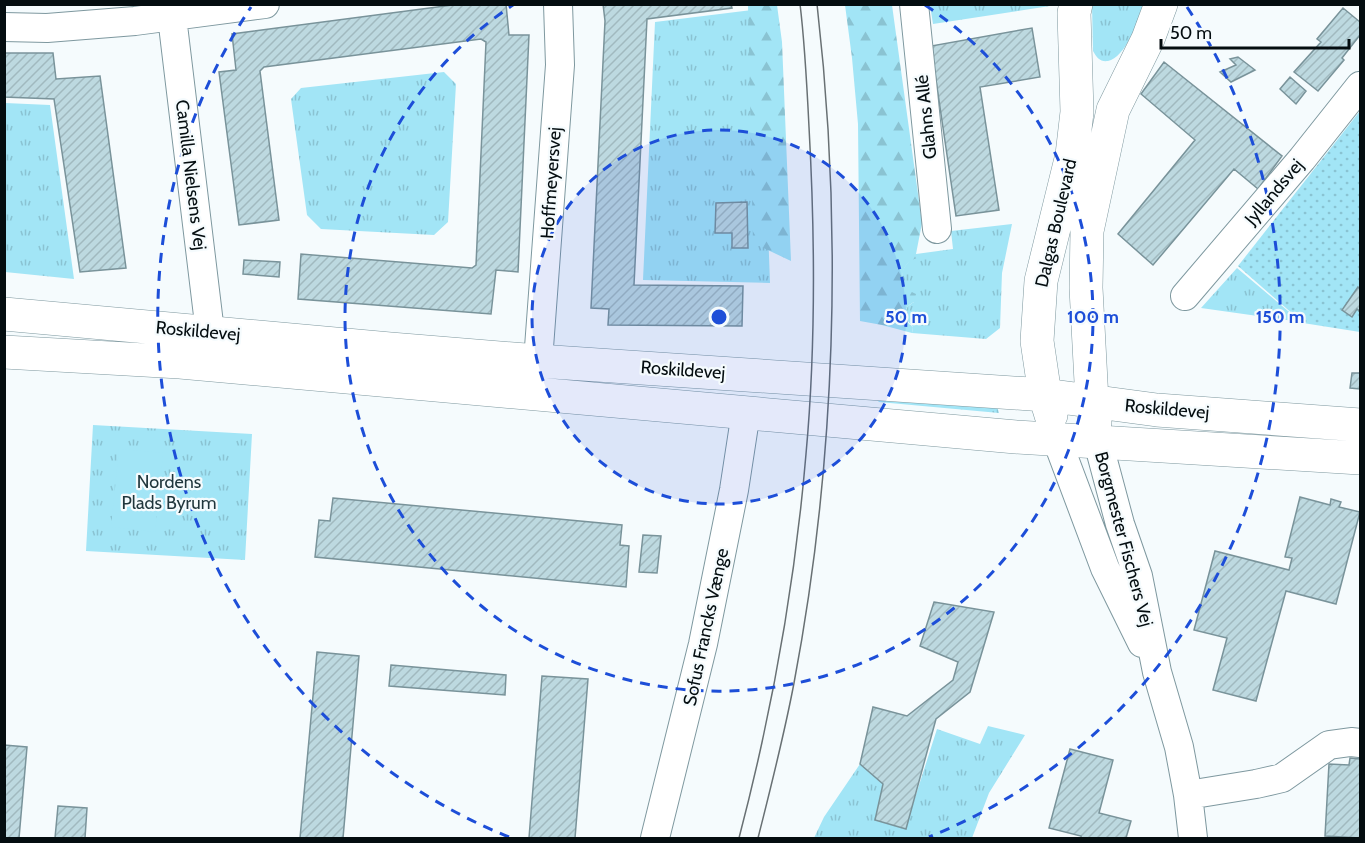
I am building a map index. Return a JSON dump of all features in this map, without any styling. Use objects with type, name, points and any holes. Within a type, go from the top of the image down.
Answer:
[{"type":"street","points":[[4,27],[47,28],[171,17],[265,4]]},
{"type":"street","name":"Hoffmeyersvej","points":[[538,361],[560,65],[558,4]]},
{"type":"street","name":"Glahns Allé","points":[[914,4],[937,229]]},
{"type":"street","name":"Dalgas Boulevard","points":[[1057,440],[1046,395],[1037,341],[1041,281],[1072,155],[1077,112],[1074,13],[1076,4]]},
{"type":"street","name":"Dalgas Boulevard","points":[[1098,442],[1092,401],[1086,288],[1087,231],[1113,110],[1148,39],[1161,4]]},
{"type":"street","name":"Camilla Nielsens Vej","points":[[171,17],[210,333]]},
{"type":"street","name":"Jyllandsvej","points":[[1185,296],[1302,159],[1360,86]]},
{"type":"street","name":"Roskildevej","points":[[4,314],[538,361],[1046,395],[1157,410],[1360,425]]},
{"type":"street","name":"Roskildevej","points":[[4,352],[180,362],[1057,440],[1360,458]]},
{"type":"street","points":[[746,412],[750,375]]},
{"type":"street","name":"Sofus Francks Vænge","points":[[655,838],[697,674],[734,490],[746,412]]},
{"type":"street","name":"Borgmester Fischers Vej","points":[[1057,440],[1105,568],[1157,672]]},
{"type":"street","name":"Borgmester Fischers Vej","points":[[1098,442],[1120,524],[1138,576],[1157,672],[1179,747],[1193,838]]},
{"type":"street","points":[[1188,795],[1282,778],[1329,745],[1351,741],[1360,742]]},
{"type":"green space","points":[[930,4],[1051,5],[933,24]]},
{"type":"green space","points":[[748,5],[777,5],[782,42],[791,261],[753,243]]},
{"type":"green space","points":[[845,5],[892,5],[922,223],[917,258],[906,265],[903,276],[906,286],[916,294],[914,302],[907,307],[905,314],[905,318],[913,327],[912,333],[860,321],[858,124]]},
{"type":"green space","points":[[1092,5],[1144,5],[1126,46],[1108,61],[1099,59],[1093,51]]},
{"type":"green space","points":[[760,9],[770,283],[643,280],[655,22]]},
{"type":"green space","points":[[444,72],[456,84],[448,222],[434,235],[321,229],[307,215],[291,99],[301,88]]},
{"type":"green space","points":[[5,103],[50,105],[74,279],[5,272]]},
{"type":"green space","points":[[1360,111],[1360,332],[1303,323],[1238,266]]},
{"type":"green space","points":[[1012,224],[1002,273],[1000,328],[986,339],[912,333],[913,327],[905,315],[906,308],[914,302],[904,284],[902,275],[908,262],[916,254],[953,249],[951,231]]},
{"type":"green space","points":[[1237,268],[1301,322],[1201,308]]},
{"type":"green space","points":[[877,400],[996,403],[999,413],[879,402]]},
{"type":"green space","name":"Nordens Plads Byrum","points":[[93,425],[252,434],[245,560],[86,551]]},
{"type":"green space","points":[[119,449],[163,453],[155,532],[111,527]]},
{"type":"green space","points":[[988,726],[1025,735],[989,793],[972,838],[814,838],[824,817],[860,764],[883,784],[875,820],[905,829],[937,729],[980,744]]},
{"type":"building","points":[[460,4],[506,4],[509,35],[529,35],[518,272],[496,270],[491,314],[298,299],[301,254],[472,268],[476,265],[486,42],[481,39],[264,67],[260,71],[279,220],[239,225],[219,72],[236,70],[232,34]]},
{"type":"building","points":[[603,4],[731,4],[732,8],[647,19],[634,285],[743,286],[742,326],[608,325],[609,309],[591,308],[605,21]]},
{"type":"building","points":[[1343,8],[1360,22],[1360,35],[1342,58],[1344,60],[1318,91],[1294,72],[1321,42],[1317,39]]},
{"type":"building","points":[[1032,28],[1040,77],[980,87],[999,210],[956,216],[931,46]]},
{"type":"building","points":[[4,53],[53,53],[56,79],[100,76],[126,268],[80,272],[54,99],[4,97]]},
{"type":"building","points":[[1238,57],[1255,70],[1231,82],[1220,72],[1236,65],[1230,59]]},
{"type":"building","points":[[1164,62],[1282,156],[1258,189],[1234,169],[1153,265],[1118,234],[1195,140],[1141,94]]},
{"type":"building","points":[[1290,77],[1306,91],[1296,104],[1280,89]]},
{"type":"building","points":[[747,202],[748,248],[732,248],[732,233],[715,233],[716,203]]},
{"type":"building","points":[[244,260],[280,262],[279,277],[243,274]]},
{"type":"building","points":[[1358,287],[1360,289],[1360,308],[1352,317],[1342,310]]},
{"type":"building","points":[[1352,373],[1360,373],[1360,389],[1350,388]]},
{"type":"building","points":[[1300,497],[1330,505],[1331,499],[1341,502],[1339,507],[1360,512],[1336,604],[1286,591],[1256,701],[1213,690],[1227,638],[1194,630],[1215,551],[1289,570],[1292,558],[1285,557]]},
{"type":"building","points":[[333,498],[622,525],[620,545],[629,546],[626,587],[315,557],[319,520],[330,521]]},
{"type":"building","points":[[643,535],[661,536],[657,573],[639,572]]},
{"type":"building","points":[[934,602],[994,612],[970,692],[936,719],[906,829],[875,820],[883,784],[860,764],[873,707],[907,716],[953,680],[958,662],[920,646]]},
{"type":"building","points":[[317,652],[359,656],[343,838],[300,838]]},
{"type":"building","points":[[391,665],[506,675],[505,695],[389,686]]},
{"type":"building","points":[[542,676],[588,679],[575,838],[529,838]]},
{"type":"building","points":[[4,745],[27,747],[19,838],[4,838]]},
{"type":"building","points":[[1070,749],[1113,760],[1099,813],[1131,821],[1126,838],[1081,838],[1081,836],[1049,828]]},
{"type":"building","points":[[1350,758],[1360,759],[1360,838],[1325,836],[1329,764],[1349,765]]},
{"type":"building","points":[[58,806],[87,808],[85,838],[55,838]]},
{"type":"tram line","points":[[739,838],[762,743],[781,648],[796,551],[809,413],[814,290],[807,81],[800,4]]},
{"type":"tram line","points":[[758,838],[790,703],[808,599],[827,430],[832,259],[830,174],[817,4]]}]
